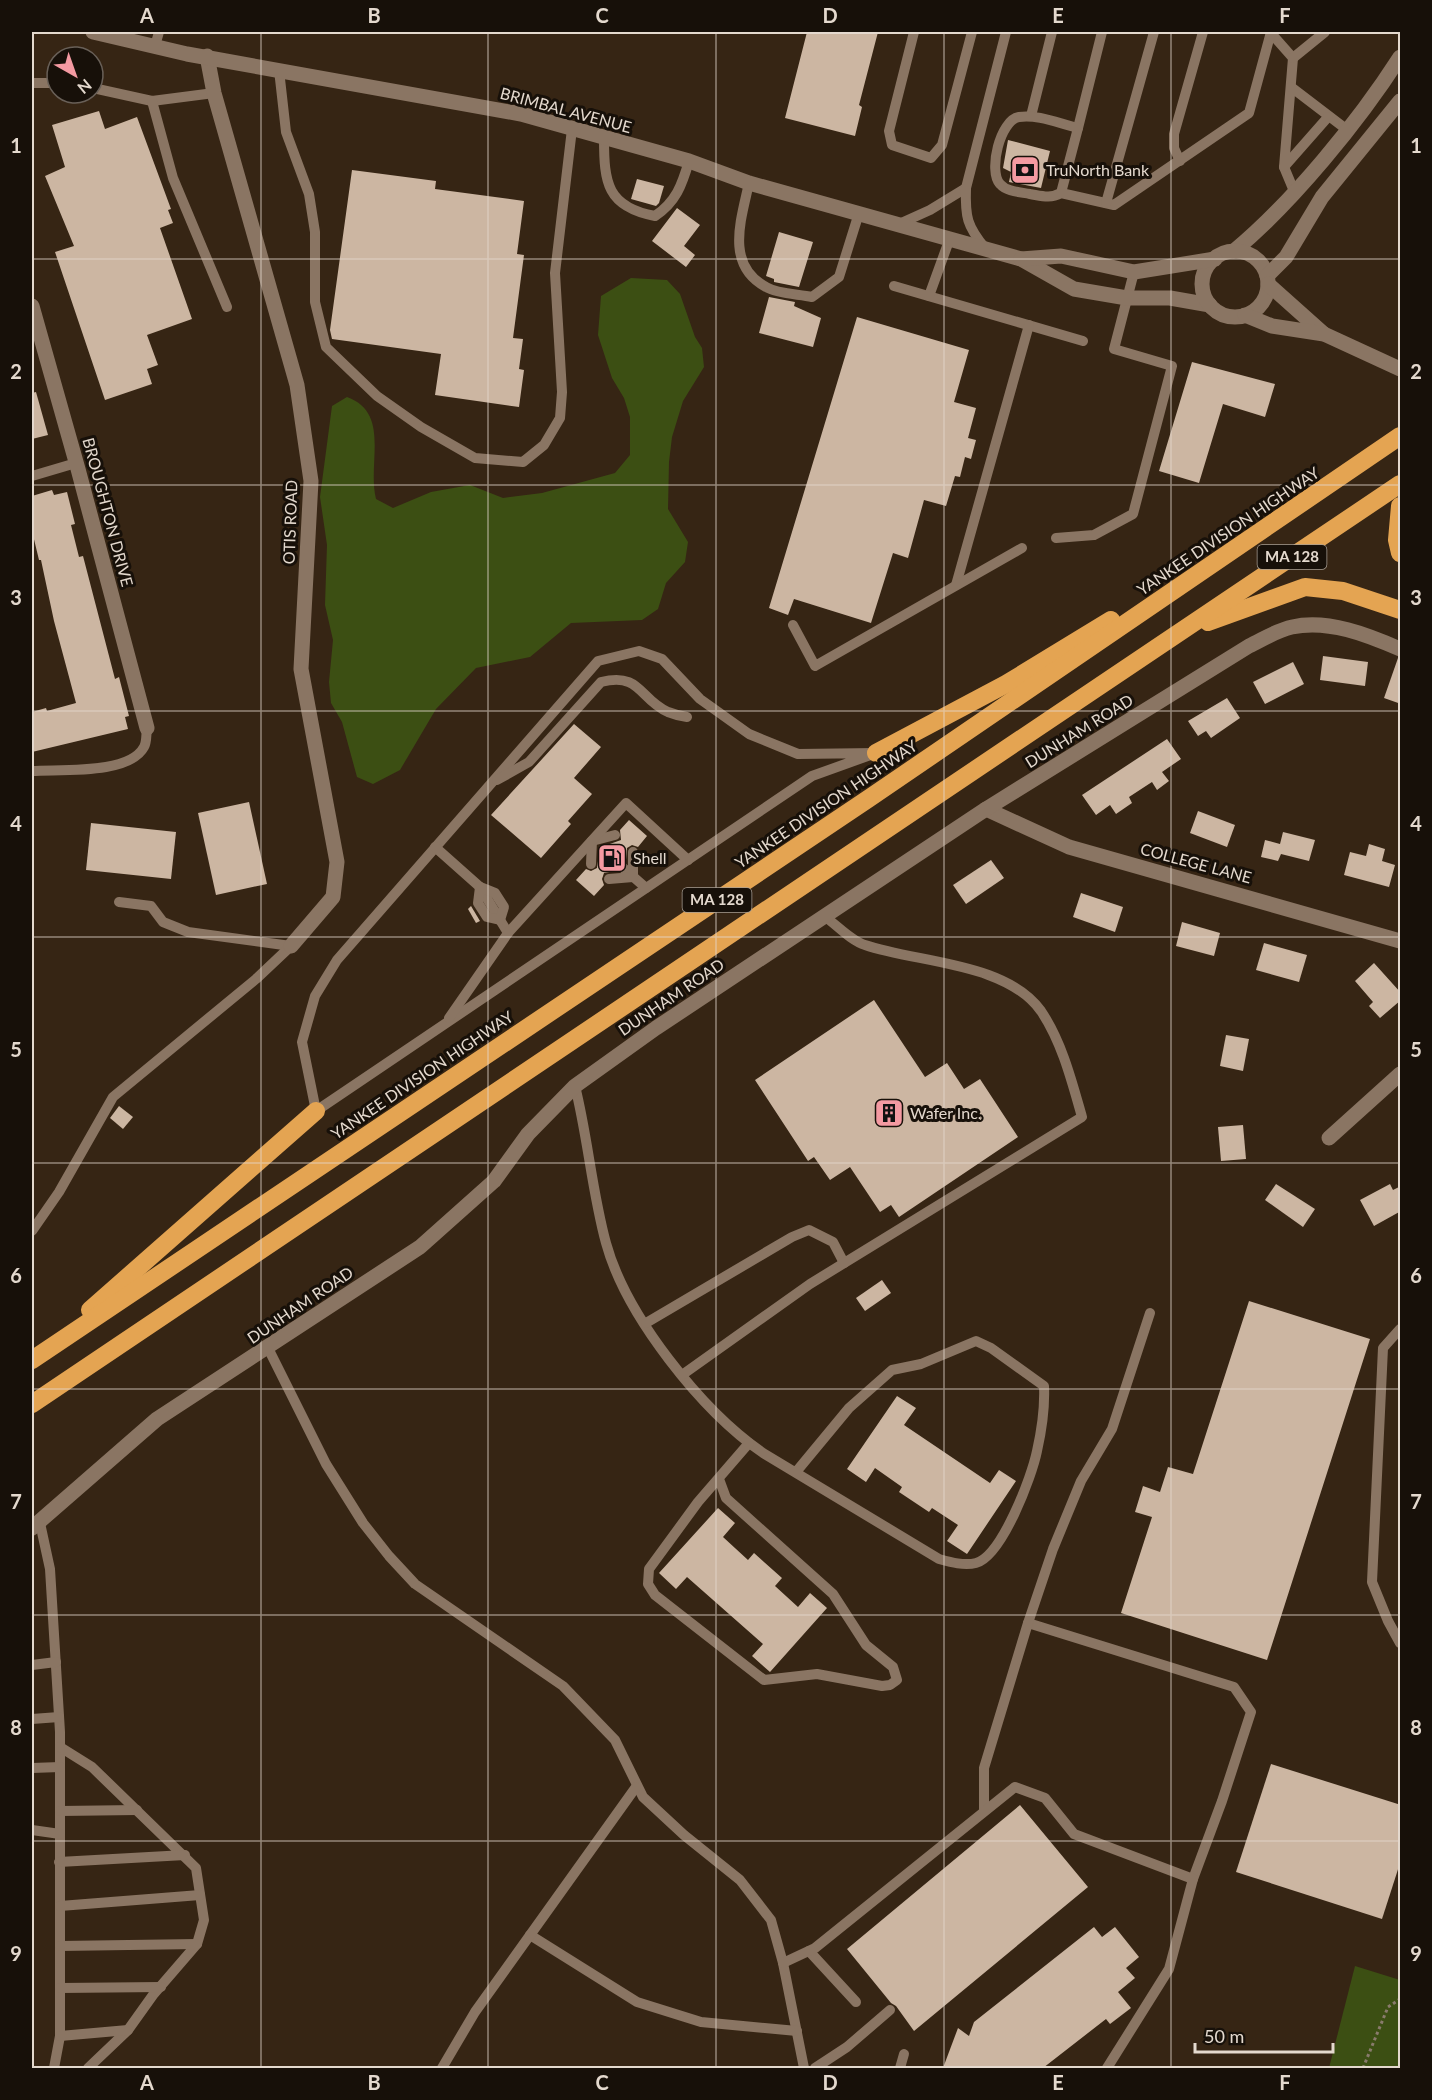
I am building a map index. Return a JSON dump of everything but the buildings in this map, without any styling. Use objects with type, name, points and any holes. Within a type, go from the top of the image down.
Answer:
[{"type":"highway","name":"YANKEE DIVISION HIGHWAY","points":[[32,1360],[868,799],[1401,436]]},
{"type":"highway","name":"MA 128","points":[[32,1404],[1401,484]]},
{"type":"highway","points":[[876,753],[1006,684],[1305,501]]},
{"type":"highway","points":[[1401,506],[1397,540],[1401,553]]},
{"type":"highway","points":[[1184,630],[1305,587],[1344,591],[1401,610]]},
{"type":"highway","points":[[32,1360],[316,1111]]},
{"type":"street","name":"BRIMBAL AVENUE","points":[[93,32],[157,39],[207,56],[521,114],[689,161],[749,183],[1021,259]]},
{"type":"street","name":"OTIS ROAD","points":[[207,56],[214,93],[297,385],[311,481],[301,667],[337,862],[333,897],[291,946]]},
{"type":"street","points":[[1021,259],[1061,256],[1134,272],[1215,259],[1233,251],[1262,228],[1346,129],[1400,58]]},
{"type":"street","points":[[1245,315],[1262,304],[1268,280],[1286,257],[1322,197],[1401,101]]},
{"type":"street","points":[[1233,251],[1255,258],[1268,280],[1324,334]]},
{"type":"street","points":[[1021,259],[1074,289],[1127,298],[1170,298],[1210,305]]},
{"type":"street","points":[[1215,259],[1204,276],[1205,297],[1210,305],[1226,316],[1245,315],[1272,326],[1324,334],[1401,369]]},
{"type":"street","name":"BROUGHTON DRIVE","points":[[32,306],[37,346],[76,463],[147,728]]},
{"type":"street","name":"DUNHAM ROAD","points":[[36,1526],[157,1419],[420,1247],[494,1181],[528,1134],[575,1086],[656,1028],[986,809],[1249,646],[1292,627],[1329,627],[1364,633],[1401,649]]},
{"type":"street","name":"COLLEGE LANE","points":[[986,809],[1069,847],[1401,940]]},
{"type":"street","points":[[1329,1138],[1401,1074]]},
{"type":"lane","points":[[914,32],[889,131],[892,145],[931,158],[942,146],[972,32]]},
{"type":"lane","points":[[985,249],[970,230],[965,211],[966,188],[1006,32]]},
{"type":"lane","points":[[1031,116],[1052,32]]},
{"type":"lane","points":[[1061,193],[1102,32]]},
{"type":"lane","points":[[1106,202],[1154,32]]},
{"type":"lane","points":[[1180,162],[1174,148],[1174,134],[1203,32]]},
{"type":"lane","points":[[1078,128],[1031,116],[1017,117],[1008,121],[1003,129],[994,168],[996,178],[1009,190],[1052,198],[1061,193],[1114,205],[1249,113],[1270,32]]},
{"type":"lane","points":[[1270,32],[1293,58],[1284,167],[1294,191]]},
{"type":"lane","points":[[1293,58],[1325,32]]},
{"type":"lane","points":[[279,70],[286,132],[309,194],[315,232],[315,302],[326,347],[377,396],[421,427],[476,458],[523,462],[544,445],[560,417],[562,392],[555,273],[572,129]]},
{"type":"lane","points":[[1291,87],[1346,129]]},
{"type":"lane","points":[[105,91],[152,101],[214,93]]},
{"type":"lane","points":[[152,101],[174,178],[227,307]]},
{"type":"lane","points":[[1284,167],[1328,117]]},
{"type":"lane","points":[[604,138],[604,175],[618,202],[635,212],[655,216],[669,207],[681,187],[689,161]]},
{"type":"lane","points":[[749,183],[737,242],[746,273],[767,288],[812,297],[839,277],[860,213]]},
{"type":"lane","points":[[899,224],[930,210],[966,188]]},
{"type":"lane","points":[[929,296],[950,238]]},
{"type":"lane","points":[[1056,538],[1094,535],[1133,514],[1173,366],[1114,350],[1134,272]]},
{"type":"lane","points":[[894,286],[1083,341]]},
{"type":"lane","points":[[956,585],[1029,325]]},
{"type":"lane","points":[[32,476],[76,463]]},
{"type":"lane","points":[[793,625],[814,666],[1022,548]]},
{"type":"lane","points":[[639,651],[662,659],[700,699],[749,734],[798,754],[876,753],[812,776],[316,1111],[302,1042],[315,996],[352,940],[598,661],[639,651]]},
{"type":"lane","points":[[491,783],[529,762],[601,682],[618,677],[632,683],[666,711],[687,717]]},
{"type":"lane","points":[[32,771],[117,766],[133,760],[145,746],[147,728]]},
{"type":"lane","points":[[445,1024],[508,933],[626,804],[688,860]]},
{"type":"lane","points":[[592,841],[615,836]]},
{"type":"lane","points":[[592,841],[603,850]]},
{"type":"lane","points":[[591,864],[592,841]]},
{"type":"lane","points":[[435,847],[480,886],[495,892],[504,907],[500,920]]},
{"type":"lane","points":[[633,852],[633,877]]},
{"type":"lane","points":[[621,866],[646,888]]},
{"type":"lane","points":[[609,879],[633,877]]},
{"type":"lane","points":[[480,886],[478,903],[487,917],[500,920],[508,933]]},
{"type":"lane","points":[[118,902],[151,906],[163,922],[188,932],[291,946]]},
{"type":"lane","points":[[682,1375],[844,1263],[1082,1117],[1072,1079],[1055,1038],[1040,1011],[1021,992],[982,973],[947,962],[903,956],[862,945],[825,916]]},
{"type":"lane","points":[[32,1231],[59,1192],[113,1097],[256,979],[291,946]]},
{"type":"lane","points":[[575,1086],[586,1127],[607,1246],[623,1284],[646,1323],[682,1375],[704,1402],[749,1443],[796,1472],[939,1559],[955,1563],[976,1563],[990,1554],[1029,1482],[1043,1419],[1044,1386],[991,1348],[976,1341],[921,1364],[892,1370],[849,1408],[796,1472]]},
{"type":"lane","points":[[646,1323],[792,1237],[809,1230],[833,1242],[842,1254],[844,1263]]},
{"type":"lane","points":[[984,1811],[984,1768],[1028,1623],[1053,1549],[1081,1481],[1112,1429],[1150,1313]]},
{"type":"lane","points":[[1401,1329],[1383,1348],[1372,1582],[1388,1621],[1401,1643]]},
{"type":"lane","points":[[268,1348],[326,1464],[363,1523],[389,1556],[416,1584],[442,1604],[517,1652],[563,1686],[615,1740],[636,1787],[684,1835],[740,1880],[771,1920],[783,1963],[804,2068]]},
{"type":"lane","points":[[719,1479],[726,1498],[833,1594],[866,1645],[893,1667],[897,1680],[890,1685],[882,1686],[817,1674],[764,1680],[655,1595],[648,1584],[649,1569],[698,1502],[749,1443]]},
{"type":"lane","points":[[36,1526],[50,1569],[60,1747],[58,1862],[60,2036],[54,2068]]},
{"type":"lane","points":[[1028,1623],[1233,1687],[1251,1712],[1193,1880],[1169,1970],[1107,2068]]},
{"type":"lane","points":[[32,1665],[56,1662]]},
{"type":"lane","points":[[32,1719],[59,1717]]},
{"type":"lane","points":[[60,1747],[92,1767],[185,1854],[196,1868],[204,1920],[197,1944],[128,2030],[88,2068]]},
{"type":"lane","points":[[32,1768],[60,1767]]},
{"type":"lane","points":[[442,2068],[475,2012],[636,1787]]},
{"type":"lane","points":[[783,1963],[809,1951],[1015,1787],[1045,1798],[1074,1834],[1193,1880]]},
{"type":"lane","points":[[60,1811],[137,1810]]},
{"type":"lane","points":[[32,1830],[60,1834]]},
{"type":"lane","points":[[58,1862],[185,1854]]},
{"type":"lane","points":[[60,1905],[200,1895]]},
{"type":"lane","points":[[530,1935],[637,2002],[701,2022],[797,2031]]},
{"type":"lane","points":[[60,1946],[197,1944]]},
{"type":"lane","points":[[809,1951],[856,2002]]},
{"type":"lane","points":[[60,1989],[161,1986]]},
{"type":"lane","points":[[815,2068],[847,2047],[890,2010]]},
{"type":"lane","points":[[60,2036],[128,2030]]},
{"type":"lane","points":[[900,2068],[904,2054]]},
{"type":"path","points":[[1363,2068],[1388,2007],[1401,1999]]},
{"type":"green space","points":[[631,278],[667,280],[680,294],[695,337],[702,348],[704,367],[683,401],[672,437],[669,462],[668,509],[688,542],[685,562],[666,583],[658,609],[642,620],[571,623],[530,657],[476,668],[436,709],[400,770],[373,784],[357,777],[342,722],[331,703],[329,682],[333,640],[325,605],[327,545],[320,497],[332,406],[347,397],[361,404],[369,415],[375,440],[376,499],[393,508],[431,492],[470,485],[503,498],[542,493],[615,473],[630,455],[630,417],[624,398],[612,378],[598,335],[601,296]]},
{"type":"green space","points":[[1355,1966],[1400,1980],[1400,2068],[1329,2068]]},
{"type":"place","name":"TruNorth Bank","points":[[1025,170]]},
{"type":"place","name":"Shell","points":[[612,858]]},
{"type":"place","name":"Wafer Inc.","points":[[889,1113]]}]
